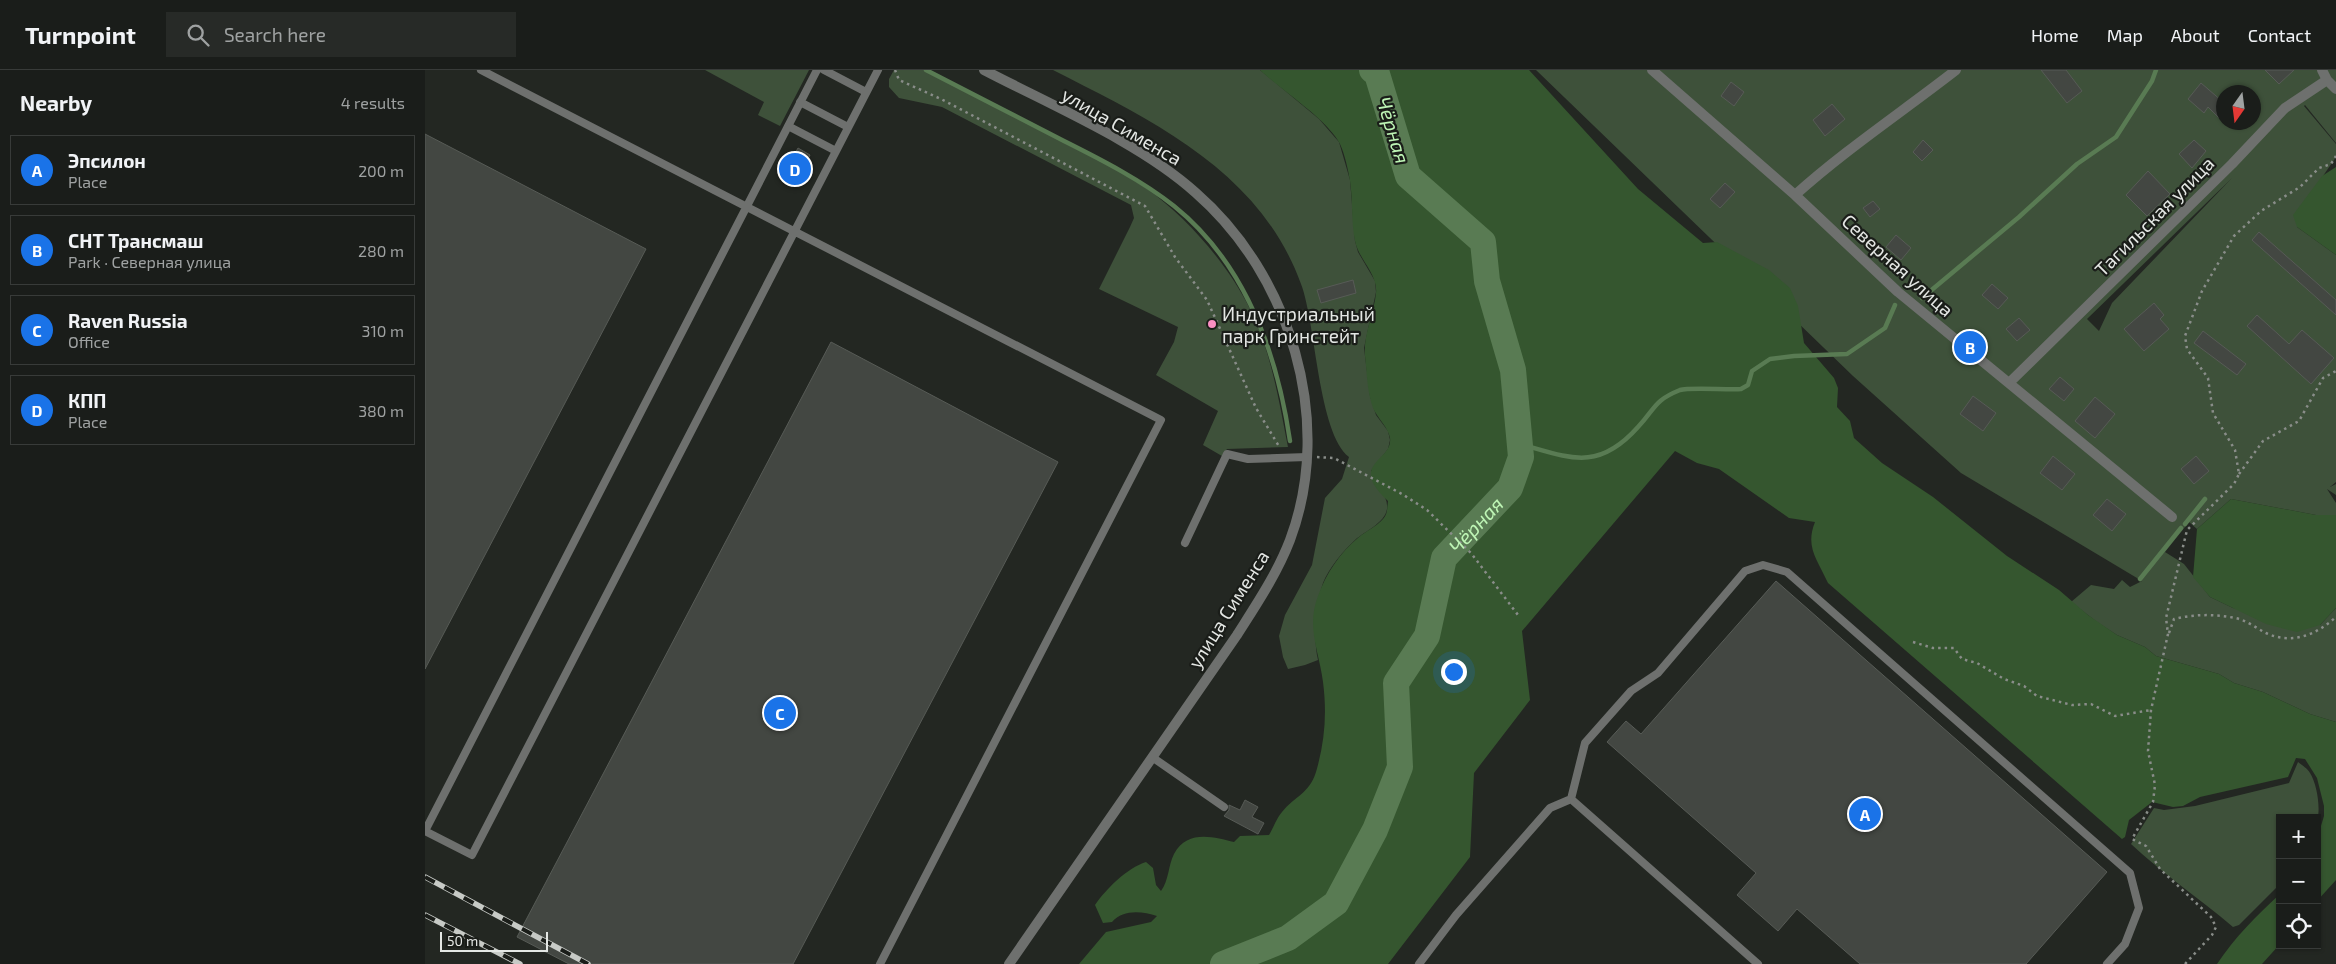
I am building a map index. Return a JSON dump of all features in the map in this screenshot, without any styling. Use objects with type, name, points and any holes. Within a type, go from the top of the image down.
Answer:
[{"type":"street","name":"улица Сименса","points":[[985,70],[1151,159],[1196,192],[1238,236],[1271,286],[1291,341],[1303,392],[1308,428],[1304,484],[1290,539],[1266,588],[1237,635],[1009,964]]},
{"type":"street","name":"Северная улица","points":[[1654,70],[1795,195],[1898,292],[2172,517]]},
{"type":"street","points":[[1795,195],[1834,160],[1889,122],[1956,70]]},
{"type":"street","points":[[2322,70],[2327,80],[2336,89]]},
{"type":"street","name":"Тагильская улица","points":[[2009,383],[2232,164],[2285,108],[2327,80]]},
{"type":"lane","points":[[481,70],[1161,420],[880,964]]},
{"type":"lane","points":[[817,70],[425,831],[472,855],[878,70]]},
{"type":"lane","points":[[824,70],[866,92]]},
{"type":"lane","points":[[800,102],[848,127]]},
{"type":"lane","points":[[788,126],[836,150]]},
{"type":"lane","points":[[1185,543],[1227,454],[1248,459],[1307,457]]},
{"type":"lane","points":[[1571,799],[1585,743],[1631,691],[1658,673],[1745,571],[1763,565],[1787,572],[2130,873],[2139,908],[2125,944],[2107,964]]},
{"type":"lane","points":[[1152,757],[1224,807]]},
{"type":"lane","points":[[1419,964],[1455,915],[1550,808],[1571,799]]},
{"type":"lane","points":[[1571,799],[1758,964]]},
{"type":"path","points":[[895,70],[899,80],[941,99],[1145,206],[1175,256],[1207,300],[1257,408],[1286,458]]},
{"type":"path","points":[[2239,474],[2235,450],[2213,412],[2208,378],[2187,349],[2185,336],[2202,291],[2234,236],[2261,211],[2300,187],[2319,168],[2331,164],[2336,156]]},
{"type":"path","points":[[2168,634],[2165,618],[2187,530],[2234,484],[2263,441],[2299,421],[2323,378],[2336,371]]},
{"type":"path","points":[[1324,457],[1334,458],[1402,494],[1427,510],[1471,553],[1518,615]]},
{"type":"path","points":[[2185,964],[2212,935],[2216,927],[2211,917],[2159,869],[2146,846],[2132,839],[2153,802],[2155,784],[2148,751],[2151,710],[2168,634],[2175,619],[2196,614],[2235,618],[2278,638],[2292,639],[2316,630],[2336,617]]},
{"type":"path","points":[[1913,642],[1933,648],[1954,648],[1962,659],[1977,663],[2004,679],[2024,686],[2037,696],[2072,705],[2091,704],[2115,716],[2151,710]]},
{"type":"green space","points":[[705,70],[809,70],[780,126],[758,115],[764,102]]},
{"type":"green space","points":[[894,70],[924,70],[1090,155],[1147,189],[1162,200],[1192,228],[1231,276],[1250,309],[1269,359],[1288,447],[1227,449],[1222,456],[1203,445],[1218,411],[1156,375],[1174,342],[1178,327],[1099,289],[1134,218],[1131,205],[942,107],[899,98],[889,87],[889,79]]},
{"type":"green space","points":[[1053,70],[1260,70],[1319,119],[1339,142],[1350,180],[1355,241],[1358,252],[1375,281],[1376,292],[1364,348],[1370,396],[1376,415],[1388,431],[1390,440],[1388,449],[1371,471],[1386,499],[1387,509],[1385,514],[1379,523],[1346,549],[1323,583],[1316,622],[1316,652],[1318,660],[1288,669],[1283,657],[1279,636],[1285,615],[1312,565],[1325,498],[1342,479],[1349,457],[1339,444],[1324,402],[1301,284],[1283,244],[1259,210],[1231,180],[1165,130]]},
{"type":"green space","points":[[1260,70],[1529,70],[1638,189],[1703,243],[1717,242],[1769,270],[1790,288],[1798,306],[1804,343],[1834,378],[1838,388],[1837,407],[1850,421],[1854,438],[1882,463],[1933,497],[2007,556],[2059,590],[2088,615],[2117,635],[2145,647],[2156,656],[2219,674],[2234,683],[2263,692],[2310,714],[2336,722],[2336,880],[2321,897],[2321,826],[2324,806],[2317,778],[2305,759],[2296,758],[2288,777],[2200,797],[2183,806],[2173,807],[2152,802],[2129,820],[2125,837],[2122,839],[1828,583],[1816,560],[1812,546],[1812,531],[1815,522],[1789,518],[1719,469],[1697,463],[1675,451],[1522,631],[1530,700],[1474,773],[1470,857],[1388,964],[1079,964],[1106,932],[1151,922],[1157,916],[1133,912],[1122,915],[1112,922],[1103,923],[1095,905],[1105,892],[1124,874],[1146,862],[1153,868],[1156,885],[1161,891],[1166,882],[1174,854],[1179,846],[1186,841],[1193,838],[1210,837],[1234,842],[1240,836],[1269,835],[1282,812],[1310,785],[1319,761],[1325,716],[1323,682],[1313,629],[1313,618],[1318,596],[1325,580],[1340,556],[1359,537],[1381,522],[1387,510],[1388,501],[1376,488],[1371,478],[1371,470],[1389,446],[1390,438],[1371,402],[1365,356],[1376,286],[1355,241],[1351,188],[1345,157],[1340,144],[1325,125]]},
{"type":"green space","points":[[1536,70],[2336,70],[2336,143],[2304,106],[2336,144],[2336,157],[2312,192],[2297,227],[2336,255],[2336,482],[2330,487],[2336,484],[2336,495],[2327,489],[2336,503],[2336,515],[2316,515],[2231,499],[2197,529],[2189,522],[2165,552],[2184,564],[2210,597],[2233,608],[2320,625],[2336,608],[2336,722],[2310,714],[2263,692],[2234,683],[2219,674],[2156,656],[2145,647],[2117,635],[2097,622],[2071,602],[2091,585],[2114,589],[2122,580],[2130,587],[2142,581],[1961,473],[1853,376]],"holes":[[[2232,178],[2112,303],[2099,331],[2087,319]]]},
{"type":"green space","points":[[2336,167],[2336,255],[2297,227],[2293,215],[2322,176]]},
{"type":"green space","points":[[2231,499],[2316,515],[2336,515],[2336,608],[2320,625],[2297,632],[2266,624],[2210,597],[2193,577],[2197,529]]},
{"type":"green space","points":[[2298,762],[2305,767],[2315,783],[2318,814],[2276,814],[2276,888],[2239,925],[2233,927],[2131,844],[2154,808],[2164,810],[2195,806],[2289,783]]},
{"type":"green space","points":[[2276,898],[2276,948],[2262,964],[2217,964],[2246,927]]},
{"type":"building","points":[[2041,70],[2066,70],[2082,91],[2067,103]]},
{"type":"building","points":[[2265,70],[2294,70],[2279,84]]},
{"type":"building","points":[[1731,82],[1744,92],[1734,106],[1721,96]]},
{"type":"building","points":[[2201,83],[2216,96],[2216,115],[2208,107],[2204,113],[2188,99]]},
{"type":"building","points":[[1832,104],[1845,119],[1825,136],[1813,120]]},
{"type":"building","points":[[425,134],[646,249],[425,669]]},
{"type":"building","points":[[1923,140],[1933,150],[1922,161],[1913,152]]},
{"type":"building","points":[[2194,140],[2206,151],[2192,168],[2179,154]]},
{"type":"building","points":[[798,148],[810,155],[797,181],[784,174]]},
{"type":"building","points":[[2148,171],[2170,194],[2147,216],[2126,195]]},
{"type":"building","points":[[1725,183],[1735,192],[1720,208],[1710,199]]},
{"type":"building","points":[[1873,201],[1880,209],[1870,217],[1863,208]]},
{"type":"building","points":[[2259,232],[2336,300],[2336,315],[2252,240]]},
{"type":"building","points":[[1896,235],[1911,248],[1901,260],[1886,247]]},
{"type":"building","points":[[1353,280],[1356,293],[1321,303],[1317,290]]},
{"type":"building","points":[[1992,284],[2008,298],[1998,309],[1982,295]]},
{"type":"building","points":[[2154,303],[2164,315],[2160,319],[2169,329],[2144,351],[2124,329]]},
{"type":"building","points":[[2257,315],[2289,344],[2302,330],[2334,358],[2311,384],[2247,326]]},
{"type":"building","points":[[2019,318],[2030,330],[2017,341],[2006,329]]},
{"type":"building","points":[[2203,331],[2246,364],[2237,375],[2194,343]]},
{"type":"building","points":[[831,342],[1058,462],[793,964],[569,964],[517,937]]},
{"type":"building","points":[[2060,377],[2074,389],[2064,401],[2049,389]]},
{"type":"building","points":[[1973,396],[1996,413],[1983,431],[1960,414]]},
{"type":"building","points":[[2095,397],[2115,414],[2095,438],[2075,421]]},
{"type":"building","points":[[2053,456],[2075,474],[2062,490],[2040,473]]},
{"type":"building","points":[[2196,456],[2209,471],[2194,484],[2181,469]]},
{"type":"building","points":[[2107,499],[2126,514],[2112,531],[2093,515]]},
{"type":"building","points":[[1776,581],[2107,872],[2026,964],[1860,964],[1797,909],[1778,931],[1737,895],[1756,873],[1607,742],[1626,721],[1641,734]]},
{"type":"building","points":[[1245,800],[1258,807],[1252,817],[1264,823],[1258,834],[1224,816],[1229,810],[1229,805],[1240,810]]},
{"type":"waterway","points":[[926,70],[1121,171],[1174,206],[1199,229],[1221,255],[1239,283],[1254,312],[1267,343],[1277,375],[1290,441]]},
{"type":"waterway","name":"Чёрная","points":[[1223,964],[1288,938],[1336,903],[1375,830],[1400,767],[1396,683],[1427,636],[1444,558],[1510,488],[1521,457],[1513,370],[1487,281],[1483,242],[1408,176],[1377,74],[1372,70]]},
{"type":"waterway","points":[[1922,298],[2019,217],[2077,164],[2116,137],[2152,81],[2156,70]]},
{"type":"waterway","points":[[1520,444],[1569,457],[1583,458],[1610,451],[1638,427],[1660,402],[1671,394],[1680,390],[1691,389],[1741,389],[1748,385],[1752,371],[1770,359],[1847,354],[1885,328],[1895,305]]},
{"type":"waterway","points":[[2185,524],[2205,499]]},
{"type":"waterway","points":[[2140,579],[2181,528]]},
{"type":"railway","points":[[425,877],[588,964]]},
{"type":"railway","points":[[425,915],[520,964]]},
{"type":"place","name":"КПП","points":[[795,169]]},
{"type":"place","name":"Индустриальный парк Гринстейт","points":[[1212,324]]},
{"type":"place","name":"СНТ Трансмаш","points":[[1970,347]]},
{"type":"place","name":"Raven Russia","points":[[780,713]]},
{"type":"place","name":"Эпсилон","points":[[1865,814]]}]
